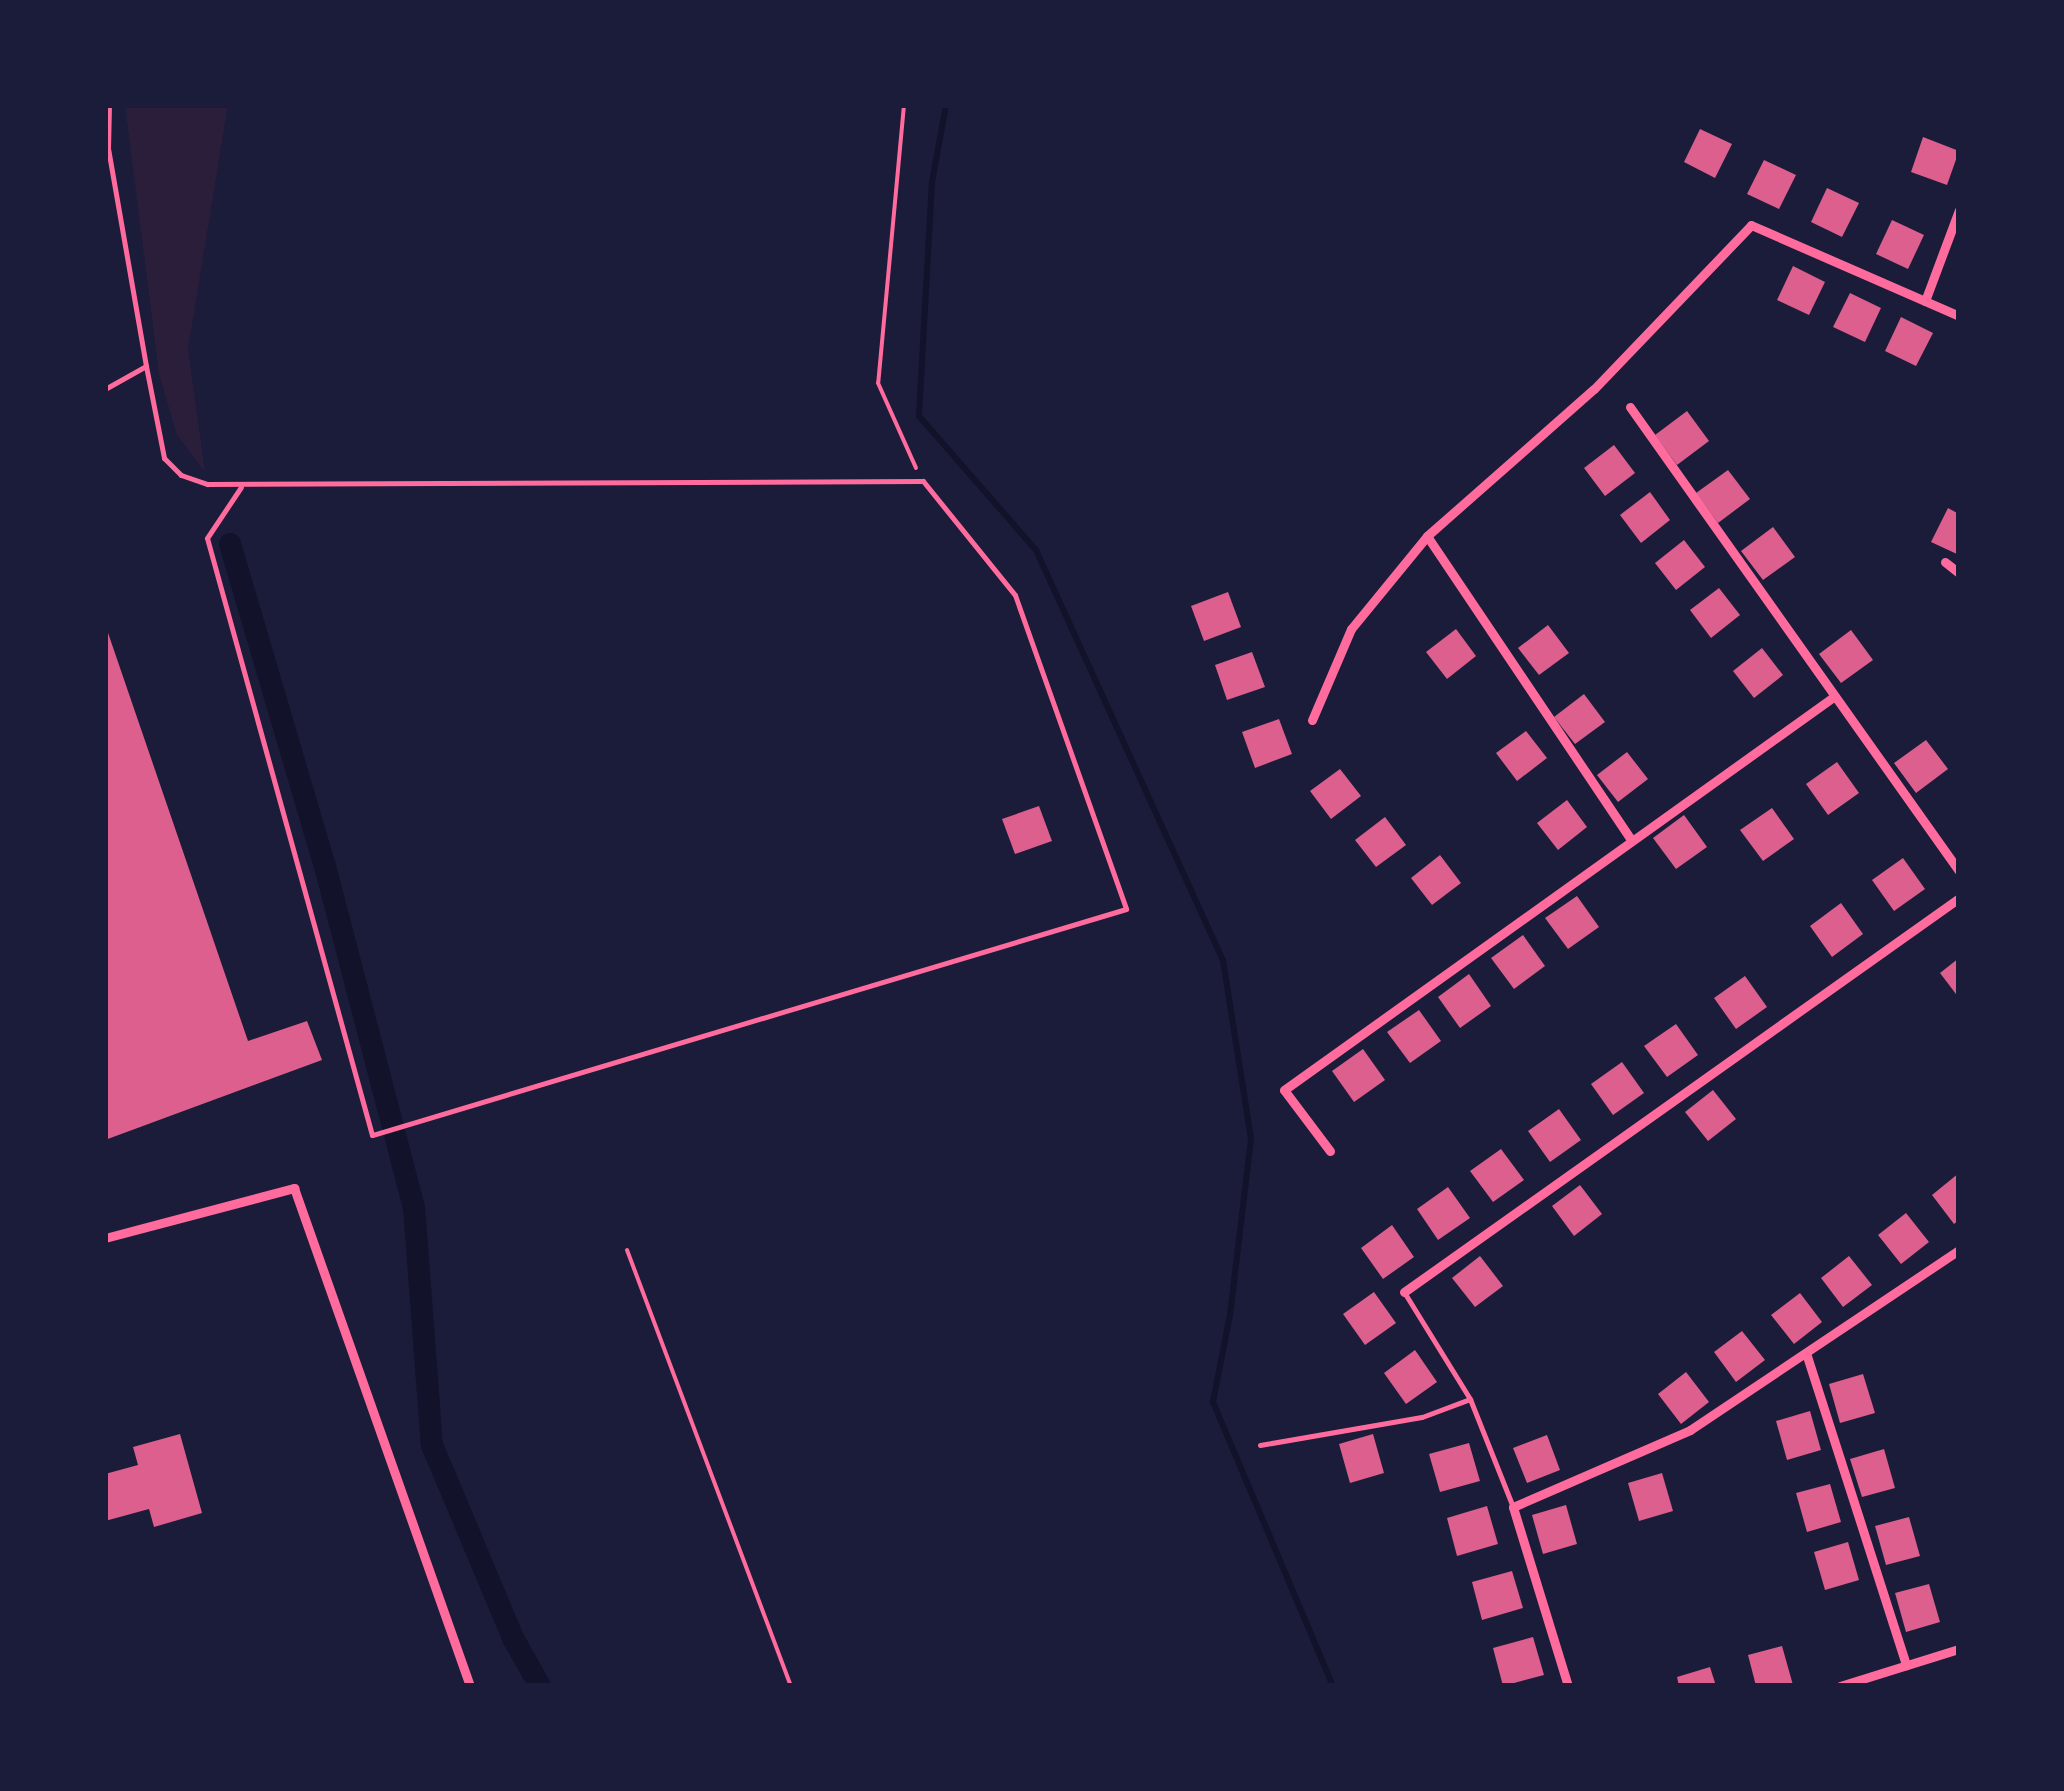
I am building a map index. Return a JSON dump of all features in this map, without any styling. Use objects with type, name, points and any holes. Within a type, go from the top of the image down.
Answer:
[{"type":"street","points":[[1925,301],[1959,210]]},
{"type":"street","points":[[1312,720],[1350,629],[1427,536],[1594,389],[1751,225],[1959,316]]},
{"type":"street","points":[[1630,408],[1832,698],[1959,871]]},
{"type":"street","points":[[1427,536],[1630,838]]},
{"type":"street","points":[[1945,562],[1959,572]]},
{"type":"street","points":[[1330,1150],[1284,1090],[1630,838],[1832,698]]},
{"type":"street","points":[[1404,1292],[1959,898]]},
{"type":"street","points":[[105,1238],[294,1188],[470,1686]]},
{"type":"street","points":[[1568,1686],[1513,1507],[1690,1430],[1959,1250]]},
{"type":"street","points":[[1806,1353],[1906,1665]]},
{"type":"street","points":[[1840,1686],[1959,1649]]},
{"type":"lane","points":[[108,105],[107,150],[164,458],[181,475],[242,487],[922,482],[1016,595],[1126,909],[372,1135],[207,538],[242,487]]},
{"type":"lane","points":[[105,388],[146,366]]},
{"type":"lane","points":[[1404,1292],[1470,1399],[1513,1507]]},
{"type":"lane","points":[[1260,1445],[1422,1417],[1470,1399]]},
{"type":"path","points":[[904,105],[878,383],[922,482]]},
{"type":"path","points":[[627,1250],[791,1686]]},
{"type":"shaded area","points":[[125,105],[228,105],[188,349],[205,472],[177,435],[159,374]]},
{"type":"building","points":[[1700,129],[1732,144],[1715,178],[1684,162]]},
{"type":"building","points":[[1923,137],[1959,151],[1947,185],[1911,172]]},
{"type":"building","points":[[1764,160],[1796,175],[1779,209],[1747,194]]},
{"type":"building","points":[[1827,188],[1859,203],[1842,237],[1811,222]]},
{"type":"building","points":[[1892,220],[1924,235],[1908,269],[1876,254]]},
{"type":"building","points":[[1793,266],[1825,282],[1809,315],[1777,300]]},
{"type":"building","points":[[1850,293],[1881,308],[1865,342],[1833,327]]},
{"type":"building","points":[[1901,317],[1933,333],[1916,366],[1885,351]]},
{"type":"building","points":[[1687,411],[1709,441],[1677,465],[1655,435]]},
{"type":"building","points":[[1614,445],[1635,473],[1605,496],[1584,468]]},
{"type":"building","points":[[1728,470],[1750,499],[1718,523],[1696,493]]},
{"type":"building","points":[[1650,492],[1670,520],[1641,543],[1620,515]]},
{"type":"building","points":[[1948,508],[1959,514],[1959,555],[1931,542]]},
{"type":"building","points":[[1773,527],[1795,557],[1763,580],[1741,551]]},
{"type":"building","points":[[1684,540],[1705,567],[1676,590],[1655,563]]},
{"type":"building","points":[[1719,588],[1740,615],[1711,638],[1690,610]]},
{"type":"building","points":[[1228,592],[1241,627],[1204,641],[1191,606]]},
{"type":"building","points":[[1548,625],[1569,653],[1539,675],[1518,648]]},
{"type":"building","points":[[106,627],[248,1041],[307,1021],[322,1060],[105,1140]]},
{"type":"building","points":[[1456,629],[1476,656],[1447,679],[1426,652]]},
{"type":"building","points":[[1851,630],[1873,660],[1841,683],[1819,654]]},
{"type":"building","points":[[1762,648],[1783,675],[1754,698],[1733,671]]},
{"type":"building","points":[[1252,652],[1265,687],[1227,700],[1215,665]]},
{"type":"building","points":[[1584,694],[1605,722],[1575,744],[1554,717]]},
{"type":"building","points":[[1279,719],[1292,754],[1255,768],[1242,732]]},
{"type":"building","points":[[1526,731],[1547,758],[1517,781],[1496,753]]},
{"type":"building","points":[[1926,740],[1948,769],[1916,793],[1894,763]]},
{"type":"building","points":[[1627,752],[1648,779],[1618,802],[1597,775]]},
{"type":"building","points":[[1837,762],[1859,793],[1828,815],[1806,784]]},
{"type":"building","points":[[1340,769],[1361,796],[1331,819],[1310,791]]},
{"type":"building","points":[[1567,800],[1587,827],[1558,850],[1537,823]]},
{"type":"building","points":[[1039,806],[1052,841],[1015,854],[1002,819]]},
{"type":"building","points":[[1772,808],[1794,839],[1763,861],[1740,830]]},
{"type":"building","points":[[1684,815],[1707,847],[1676,869],[1653,838]]},
{"type":"building","points":[[1385,817],[1406,845],[1376,867],[1355,840]]},
{"type":"building","points":[[1440,855],[1461,883],[1432,905],[1411,878]]},
{"type":"building","points":[[1903,858],[1925,889],[1894,911],[1872,880]]},
{"type":"building","points":[[1577,896],[1599,927],[1568,949],[1545,918]]},
{"type":"building","points":[[1841,903],[1863,934],[1832,957],[1810,926]]},
{"type":"building","points":[[1523,935],[1545,966],[1514,989],[1491,958]]},
{"type":"building","points":[[1959,958],[1959,998],[1940,973]]},
{"type":"building","points":[[1469,974],[1491,1006],[1460,1028],[1438,997]]},
{"type":"building","points":[[1745,976],[1767,1007],[1736,1029],[1714,998]]},
{"type":"building","points":[[1419,1010],[1441,1041],[1410,1063],[1387,1032]]},
{"type":"building","points":[[1676,1024],[1698,1055],[1667,1077],[1644,1046]]},
{"type":"building","points":[[1363,1049],[1385,1080],[1354,1102],[1332,1071]]},
{"type":"building","points":[[1622,1062],[1644,1093],[1613,1115],[1591,1084]]},
{"type":"building","points":[[1713,1090],[1736,1119],[1708,1141],[1685,1112]]},
{"type":"building","points":[[1559,1109],[1581,1140],[1550,1162],[1528,1131]]},
{"type":"building","points":[[1501,1149],[1524,1180],[1493,1202],[1470,1171]]},
{"type":"building","points":[[1959,1173],[1959,1220],[1954,1224],[1932,1195]]},
{"type":"building","points":[[1580,1185],[1602,1214],[1574,1236],[1552,1206]]},
{"type":"building","points":[[1448,1187],[1470,1218],[1438,1240],[1417,1209]]},
{"type":"building","points":[[1906,1213],[1929,1242],[1901,1264],[1878,1235]]},
{"type":"building","points":[[1392,1225],[1414,1257],[1383,1279],[1361,1248]]},
{"type":"building","points":[[1480,1256],[1503,1286],[1475,1307],[1452,1278]]},
{"type":"building","points":[[1849,1256],[1872,1285],[1843,1307],[1821,1278]]},
{"type":"building","points":[[1374,1292],[1396,1323],[1365,1345],[1343,1314]]},
{"type":"building","points":[[1800,1293],[1822,1322],[1794,1344],[1771,1315]]},
{"type":"building","points":[[1742,1331],[1765,1360],[1736,1382],[1714,1352]]},
{"type":"building","points":[[1415,1350],[1437,1382],[1406,1404],[1384,1373]]},
{"type":"building","points":[[1686,1372],[1709,1402],[1681,1424],[1658,1394]]},
{"type":"building","points":[[1863,1374],[1875,1413],[1840,1423],[1829,1384]]},
{"type":"building","points":[[1810,1411],[1821,1450],[1787,1460],[1776,1421]]},
{"type":"building","points":[[180,1434],[202,1513],[154,1527],[149,1509],[105,1521],[105,1474],[138,1465],[133,1447]]},
{"type":"building","points":[[1373,1434],[1384,1473],[1350,1483],[1339,1444]]},
{"type":"building","points":[[1547,1435],[1560,1470],[1527,1483],[1513,1448]]},
{"type":"building","points":[[1469,1443],[1480,1481],[1440,1492],[1429,1454]]},
{"type":"building","points":[[1884,1449],[1895,1488],[1862,1497],[1850,1459]]},
{"type":"building","points":[[1662,1473],[1673,1511],[1639,1521],[1628,1483]]},
{"type":"building","points":[[1830,1484],[1841,1522],[1807,1532],[1796,1493]]},
{"type":"building","points":[[1566,1505],[1577,1544],[1543,1554],[1532,1515]]},
{"type":"building","points":[[1487,1506],[1498,1544],[1457,1556],[1447,1518]]},
{"type":"building","points":[[1909,1517],[1920,1556],[1886,1565],[1875,1526]]},
{"type":"building","points":[[1848,1542],[1859,1580],[1825,1590],[1814,1552]]},
{"type":"building","points":[[1512,1571],[1523,1608],[1482,1620],[1472,1582]]},
{"type":"building","points":[[1929,1584],[1940,1622],[1906,1632],[1895,1593]]},
{"type":"building","points":[[1533,1637],[1544,1675],[1503,1686],[1493,1648]]},
{"type":"building","points":[[1782,1646],[1793,1685],[1756,1686],[1748,1655]]},
{"type":"building","points":[[1710,1667],[1716,1686],[1679,1686],[1677,1677]]},
{"type":"waterway","points":[[946,105],[932,182],[919,416],[1036,550],[1223,960],[1251,1139],[1230,1315],[1213,1402],[1333,1686]]},
{"type":"waterway","points":[[230,544],[325,866],[414,1207],[432,1445],[514,1640],[540,1686]]}]
